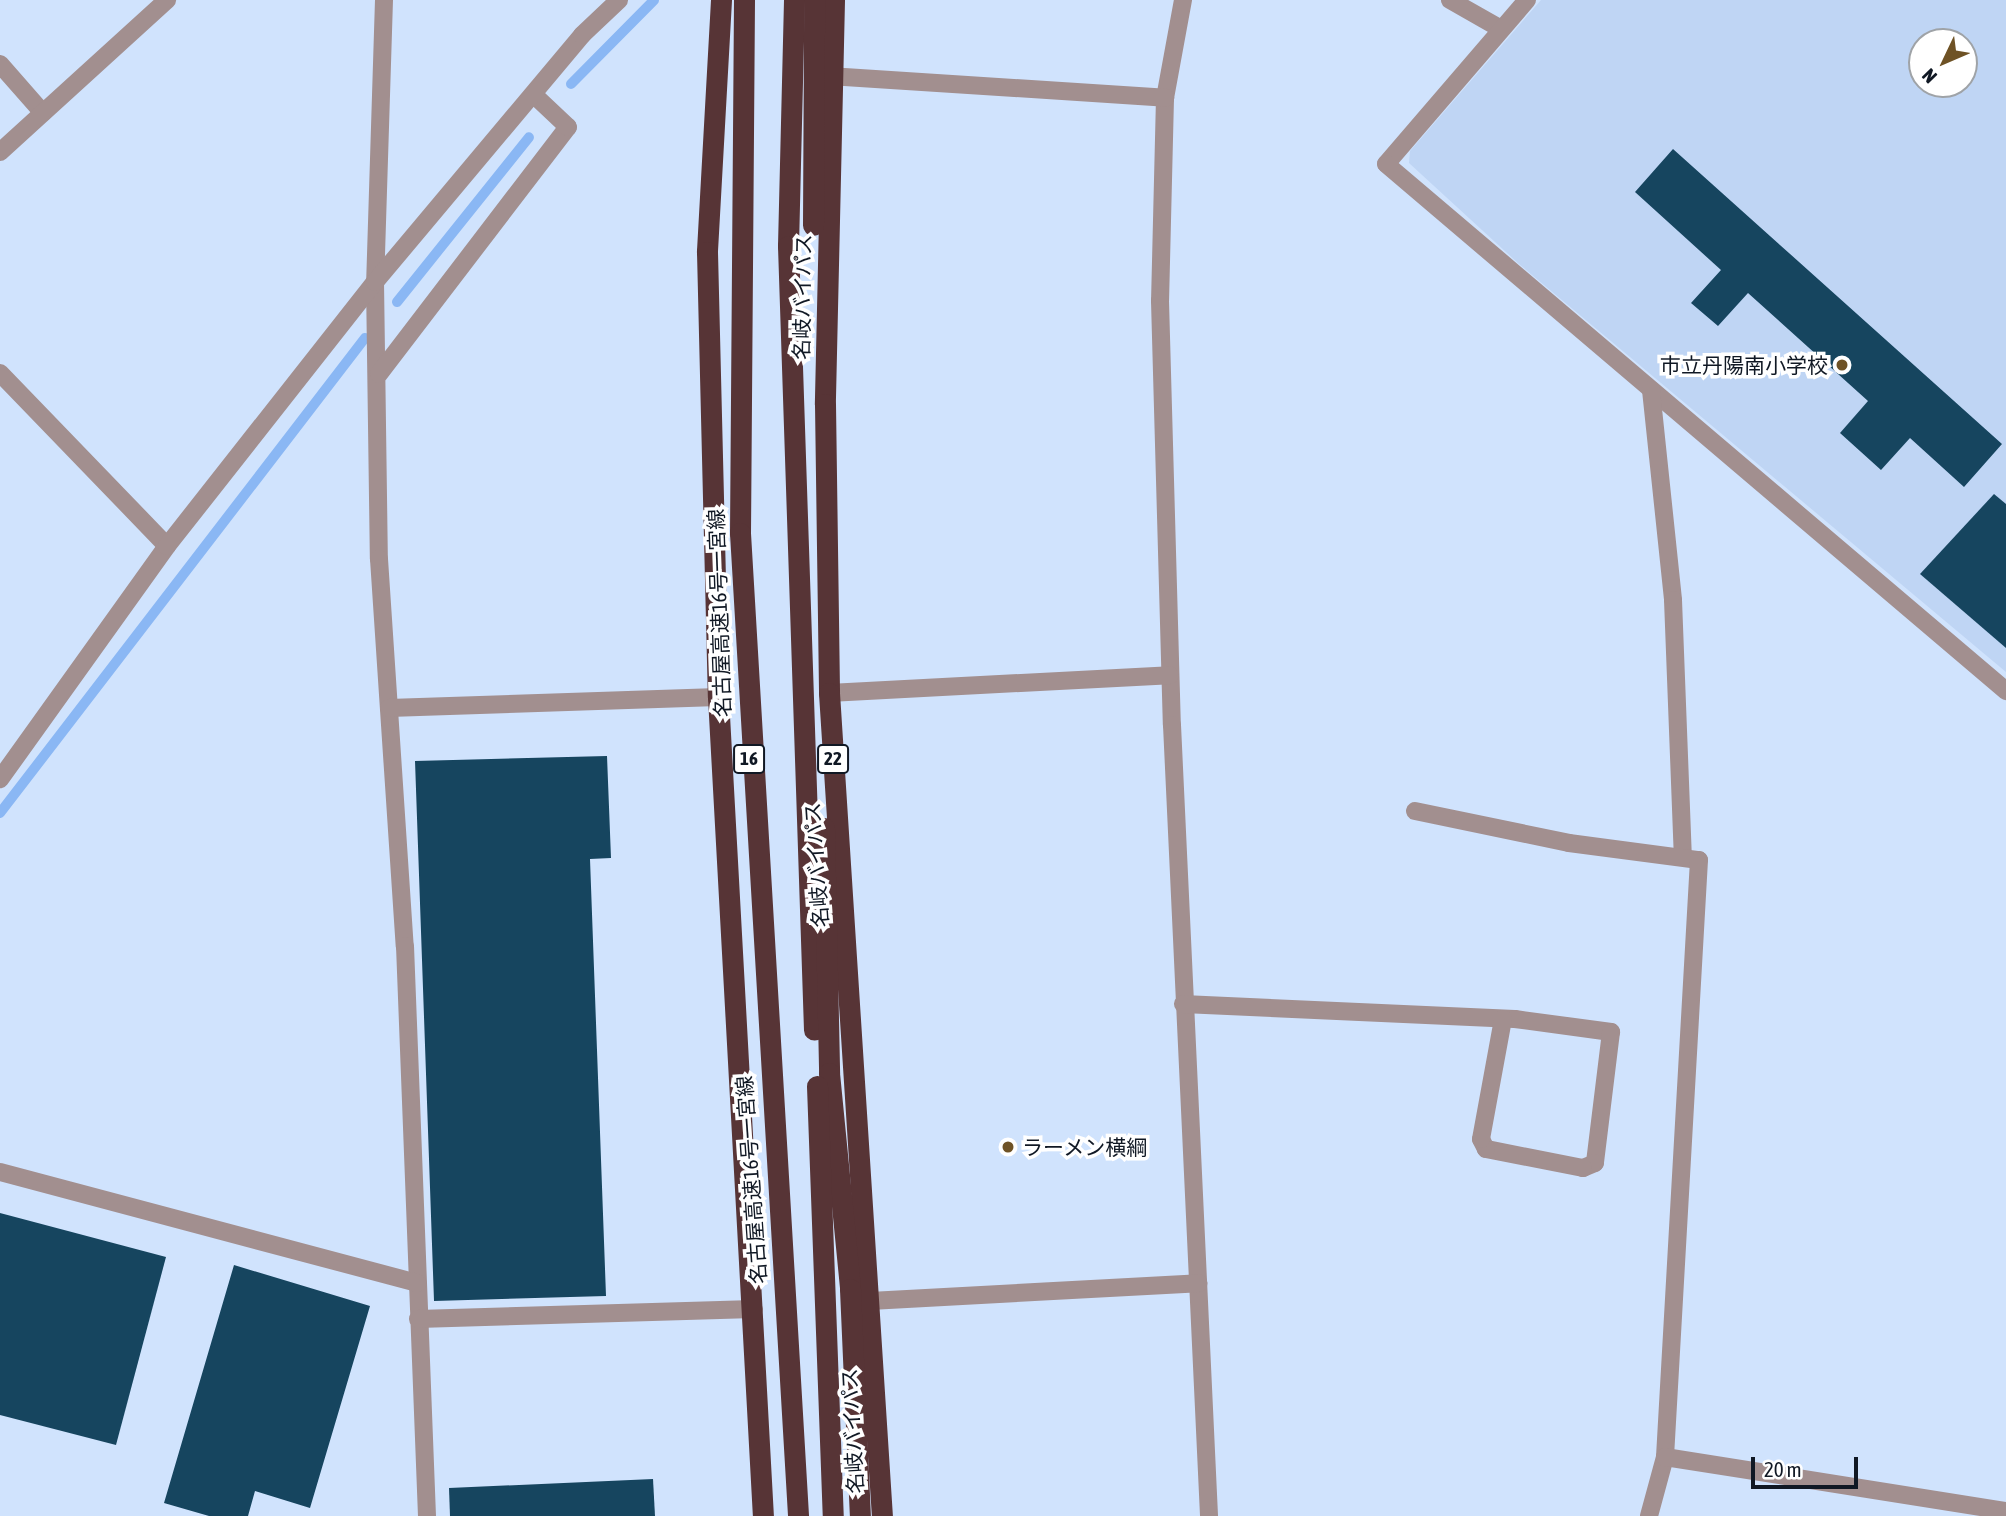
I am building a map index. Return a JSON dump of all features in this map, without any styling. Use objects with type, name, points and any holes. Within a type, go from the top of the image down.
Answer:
[{"type":"highway","points":[[721,0],[707,252],[718,697],[754,1309],[763,1516]]},
{"type":"highway","name":"名古屋高速16号一宮線","points":[[744,0],[740,533],[798,1516]]},
{"type":"highway","points":[[794,0],[788,246],[792,435],[833,1516]]},
{"type":"highway","points":[[814,0],[829,1073],[850,1289],[860,1516]]},
{"type":"highway","name":"名岐バイパス","points":[[834,0],[829,76],[829,694],[882,1516]]},
{"type":"street","points":[[0,152],[167,0]]},
{"type":"street","points":[[384,0],[375,282],[379,374],[379,559],[389,708],[427,1516]]},
{"type":"street","points":[[3,767],[167,546],[375,282],[534,95],[619,0]]},
{"type":"street","points":[[1183,0],[1165,98],[1160,301],[1170,675],[1183,1004],[1209,1516]]},
{"type":"street","points":[[1450,0],[1501,29]]},
{"type":"street","points":[[1527,0],[1386,164],[2006,691]]},
{"type":"street","points":[[0,64],[43,113]]},
{"type":"street","points":[[829,76],[1165,98]]},
{"type":"street","points":[[379,374],[568,127],[534,95]]},
{"type":"street","points":[[0,373],[167,546]]},
{"type":"street","points":[[1651,390],[1673,600],[1683,856]]},
{"type":"street","points":[[829,694],[1170,675]]},
{"type":"street","points":[[389,708],[718,697]]},
{"type":"street","points":[[1415,811],[1569,843],[1699,860],[1665,1457],[1648,1516]]},
{"type":"street","points":[[1183,1004],[1503,1019],[1611,1032],[1595,1164],[1583,1168],[1486,1149],[1482,1139],[1503,1019]]},
{"type":"street","points":[[0,1172],[417,1283]]},
{"type":"street","points":[[870,1301],[1199,1283]]},
{"type":"street","points":[[418,1319],[754,1309]]},
{"type":"street","points":[[1665,1457],[2006,1511]]},
{"type":"shaded area","points":[[1541,0],[2006,0],[2006,672],[1519,264],[1409,163],[1410,151]]},
{"type":"building","points":[[1673,149],[2002,444],[1964,487],[1910,438],[1881,470],[1840,433],[1868,401],[1748,293],[1718,326],[1691,303],[1721,270],[1635,192]]},
{"type":"building","points":[[1994,494],[2006,504],[2006,648],[1920,574]]},
{"type":"building","points":[[607,756],[611,858],[590,859],[606,1296],[434,1301],[415,761]]},
{"type":"building","points":[[0,1213],[166,1257],[116,1445],[0,1415]]},
{"type":"building","points":[[234,1265],[370,1306],[310,1508],[255,1491],[248,1516],[209,1516],[164,1503]]},
{"type":"building","points":[[653,1479],[655,1516],[450,1516],[449,1488]]},
{"type":"waterway","points":[[571,84],[654,0]]},
{"type":"waterway","points":[[397,302],[529,137]]},
{"type":"waterway","points":[[0,813],[365,338]]},
{"type":"place","name":"市立丹陽南小学校","points":[[1842,365]]},
{"type":"place","name":"ラーメン横綱","points":[[1008,1147]]}]
